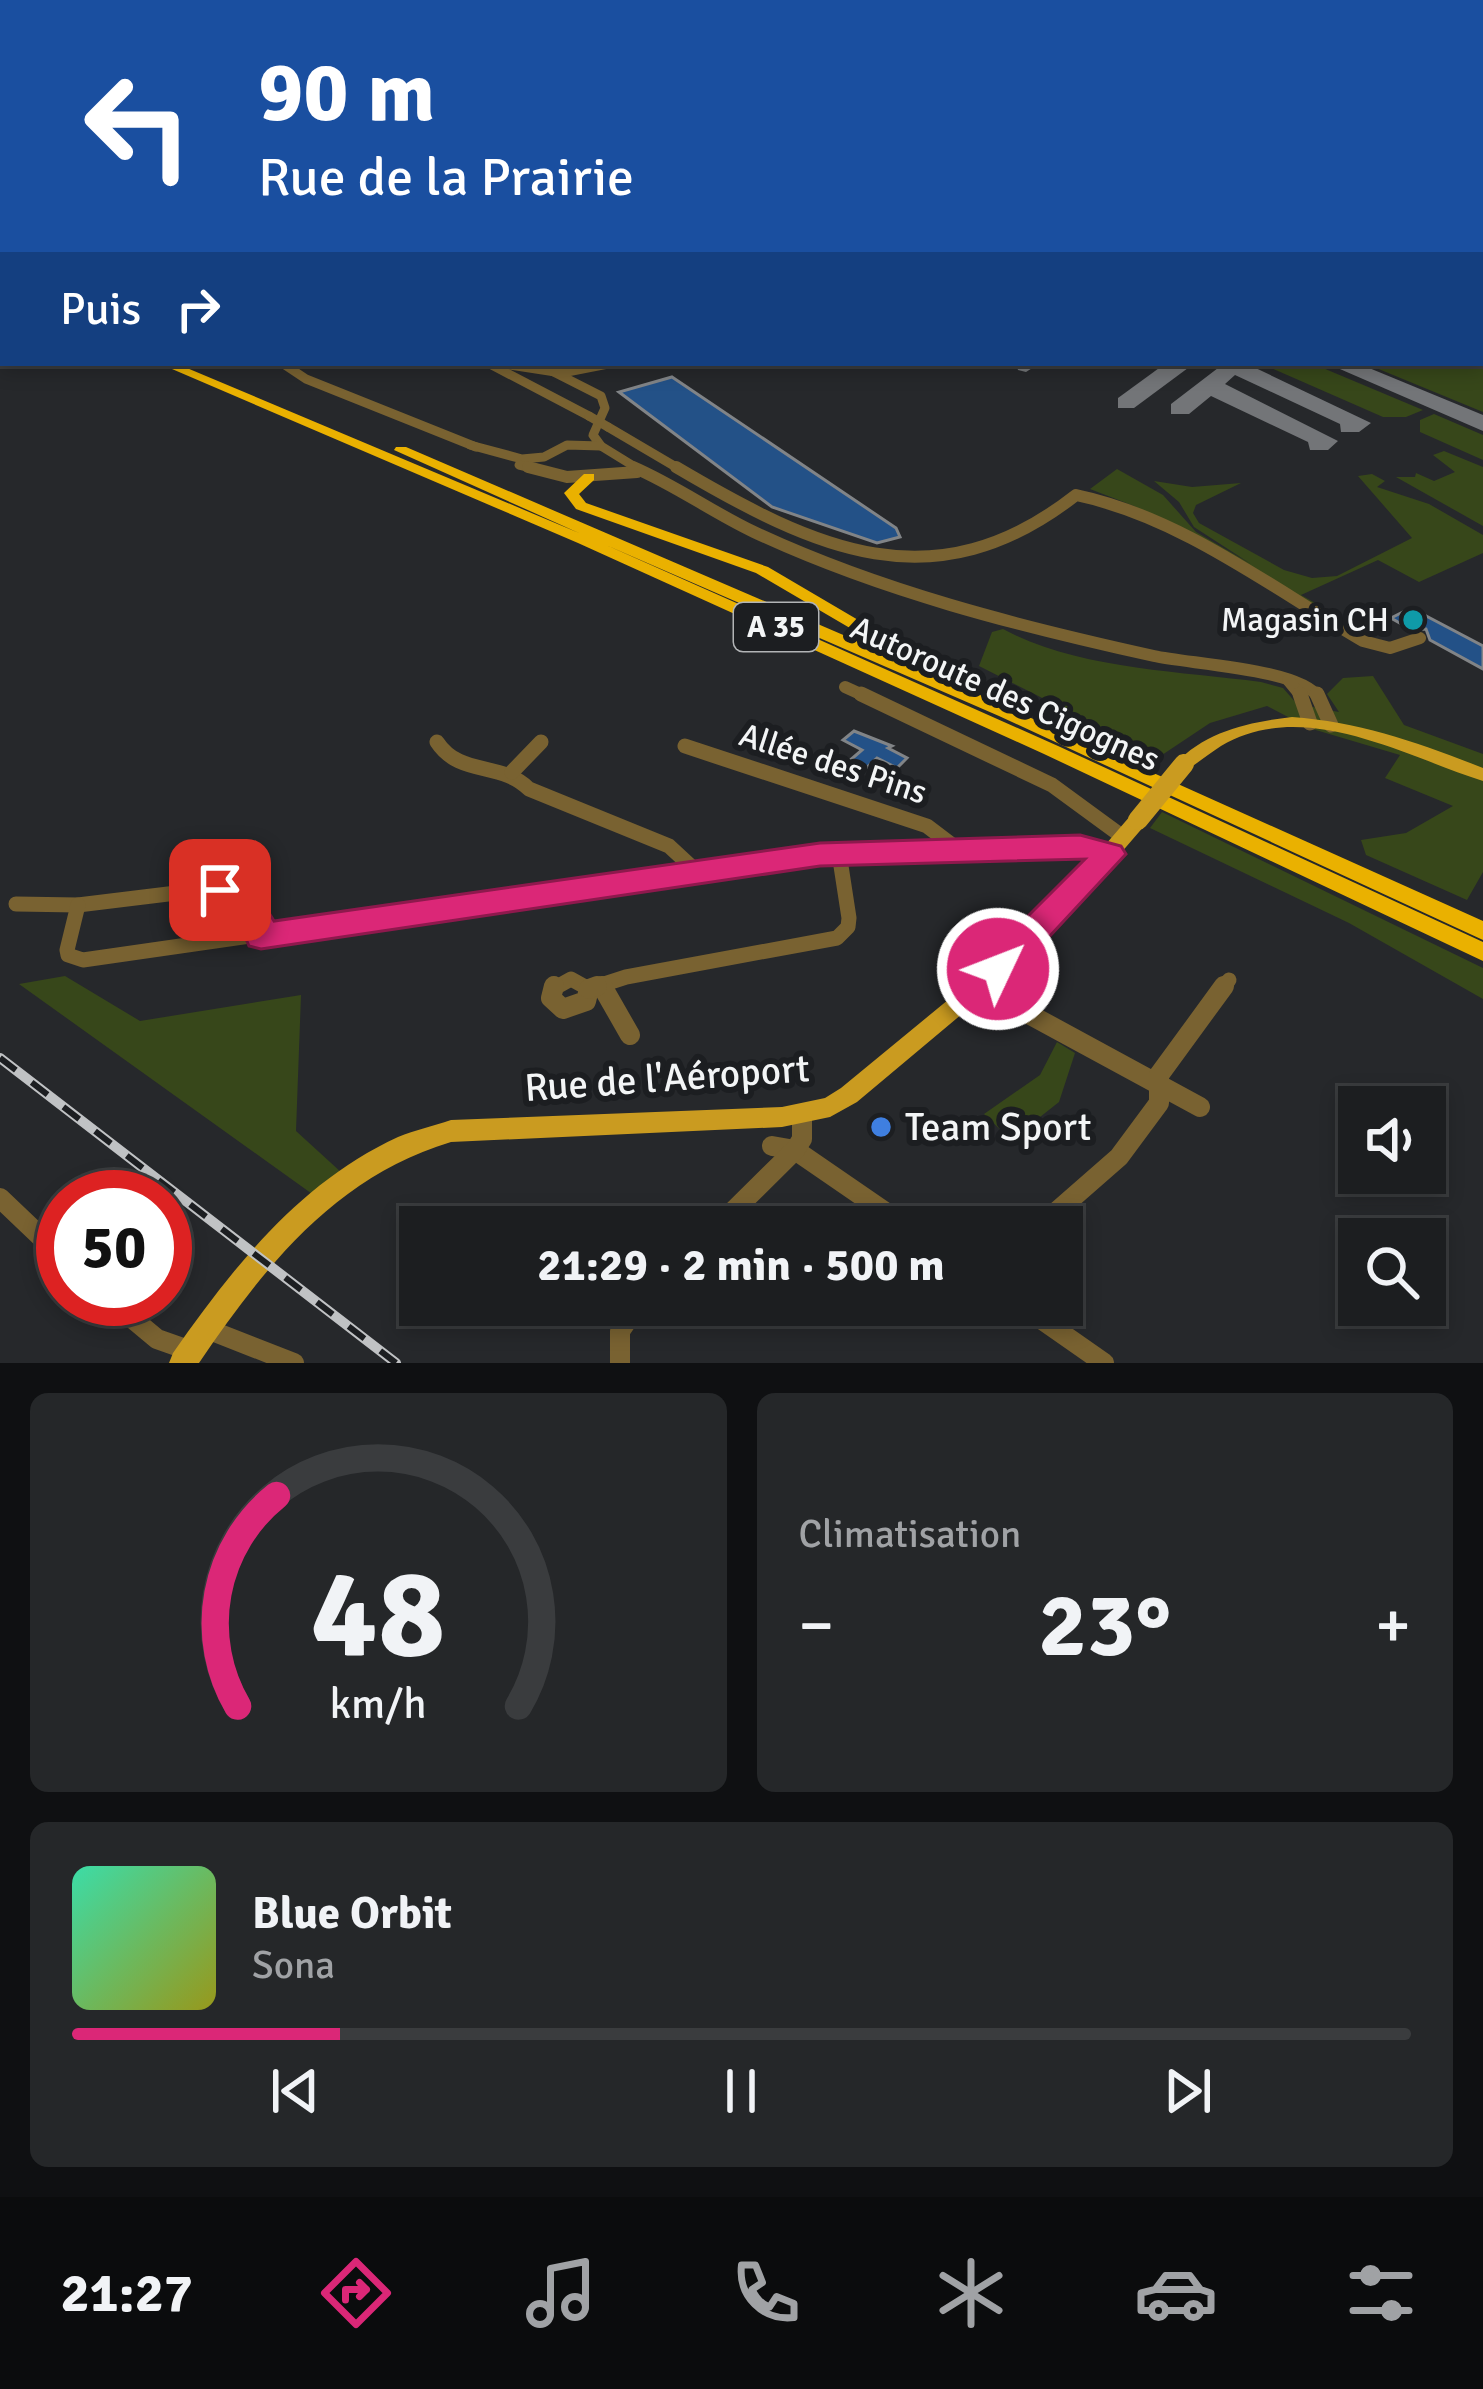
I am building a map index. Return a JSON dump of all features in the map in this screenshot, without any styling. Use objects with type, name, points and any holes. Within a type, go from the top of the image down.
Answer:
[{"type":"highway","points":[[158,366],[208,382]]},
{"type":"highway","name":"Autoroute des Cigognes","points":[[171,366],[646,568],[1483,952]]},
{"type":"highway","name":"Autoroute des Cigognes","points":[[199,366],[596,531],[1483,931]]},
{"type":"highway","points":[[595,475],[572,493],[581,506],[762,570],[1006,712]]},
{"type":"main road","name":"Rue de l'Aéroport","points":[[194,1347],[241,1284],[321,1201],[367,1162],[405,1143],[468,1130],[802,1115],[849,1095],[979,987],[1063,907],[1184,764],[1210,744],[1246,728],[1331,725],[1380,736],[1483,775]]},
{"type":"street","points":[[291,366],[324,387],[506,463],[544,462],[567,445],[601,446]]},
{"type":"street","points":[[293,366],[420,424]]},
{"type":"street","points":[[494,366],[762,516],[809,536],[880,554],[955,554],[1023,534],[1076,495],[1096,497],[1145,516],[1363,641],[1390,648],[1420,638]]},
{"type":"street","points":[[514,366],[540,375],[590,366]]},
{"type":"street","points":[[559,370],[604,401],[593,435],[615,458],[801,553],[952,605],[1112,648],[1285,677],[1315,691],[1331,725]]},
{"type":"street","points":[[324,387],[344,387]]},
{"type":"street","points":[[595,475],[615,458]]},
{"type":"street","points":[[544,462],[557,476],[643,472]]},
{"type":"street","points":[[1285,677],[1304,700],[1310,723]]},
{"type":"street","points":[[845,687],[1052,785],[1124,837]]},
{"type":"street","points":[[437,742],[443,754],[483,771],[512,772],[529,790],[669,846],[688,858],[696,871]]},
{"type":"street","points":[[512,772],[542,742]]},
{"type":"street","name":"Allée des Pins","points":[[686,746],[927,826],[956,848]]},
{"type":"street","points":[[78,905],[67,950],[74,959],[839,853],[1080,847],[1124,837]]},
{"type":"street","points":[[630,1035],[595,987],[837,938],[848,927],[849,918],[839,853]]},
{"type":"street","points":[[16,904],[78,905],[220,890],[234,897],[257,921],[261,936]]},
{"type":"street","points":[[1060,1206],[1119,1157],[1159,1102],[1159,1075],[1229,980]]},
{"type":"street","points":[[979,987],[1200,1107]]},
{"type":"street","points":[[737,1206],[795,1150],[802,1139],[802,1115]]},
{"type":"street","points":[[765,1118],[772,1146],[769,1173]]},
{"type":"street","points":[[772,1146],[795,1150],[876,1206]]},
{"type":"street","points":[[0,1198],[36,1232]]},
{"type":"street","points":[[141,1326],[157,1339],[294,1363]]},
{"type":"street","points":[[620,1363],[616,1349],[622,1326]]},
{"type":"street","points":[[1051,1326],[1104,1363]]},
{"type":"green space","points":[[1267,366],[1318,366],[1423,410],[1406,417],[1383,417]]},
{"type":"green space","points":[[1371,366],[1483,366],[1483,412]]},
{"type":"green space","points":[[1434,414],[1483,435],[1483,460],[1420,432],[1420,420]]},
{"type":"green space","points":[[1444,451],[1483,467],[1483,526],[1396,477],[1415,477],[1416,473],[1434,481],[1455,472],[1433,455]]},
{"type":"green space","points":[[1117,469],[1163,495],[1196,532],[1251,564],[1194,527],[1179,502],[1154,481],[1192,487],[1241,483],[1196,505],[1193,513],[1199,523],[1284,570],[1312,578],[1337,576],[1412,538],[1358,476],[1372,474],[1385,481],[1377,487],[1429,504],[1483,535],[1483,553],[1419,582],[1378,560],[1301,595],[1361,629],[1370,629],[1359,634],[1134,506],[1090,489]]},
{"type":"green space","points":[[1003,629],[1095,660],[1261,682],[1283,688],[1297,704],[1339,712],[1327,694],[1343,678],[1373,676],[1404,725],[1483,754],[1483,872],[1467,900],[1366,855],[1361,840],[1406,833],[1453,806],[1385,778],[1400,755],[1309,728],[1267,706],[1210,723],[1159,757],[979,666],[992,632]]},
{"type":"green space","points":[[1162,812],[1483,968],[1483,999],[1349,923],[1150,828]]},
{"type":"green space","points":[[65,976],[140,1021],[301,995],[296,1131],[342,1173],[315,1196],[19,984]]},
{"type":"green space","points":[[1057,1042],[1075,1053],[1059,1102],[1011,1140],[984,1114],[1040,1075]]},
{"type":"building","points":[[672,377],[896,528],[900,537],[877,543],[772,507],[619,392]]},
{"type":"building","points":[[1411,608],[1483,646],[1483,669],[1430,640],[1426,629],[1412,630],[1391,618]]},
{"type":"building","points":[[854,731],[892,746],[888,748],[907,758],[897,768],[877,758],[864,770],[848,762],[862,750],[843,740]]},
{"type":"taxiway","points":[[1126,403],[1177,366]]},
{"type":"taxiway","points":[[1233,366],[1359,423],[1350,427]]},
{"type":"taxiway","points":[[1344,366],[1483,424]]},
{"type":"taxiway","points":[[1180,409],[1225,373]]},
{"type":"taxiway","points":[[1210,386],[1325,441],[1319,445]]},
{"type":"railway","points":[[0,1058],[396,1363]]},
{"type":"place","name":"Magasin CH","points":[[1413,620]]},
{"type":"place","name":"Team Sport","points":[[881,1127]]},
{"type":"route","points":[[220,890],[234,897],[257,921],[261,936],[820,854],[1080,847],[1110,854],[998,969]]}]
